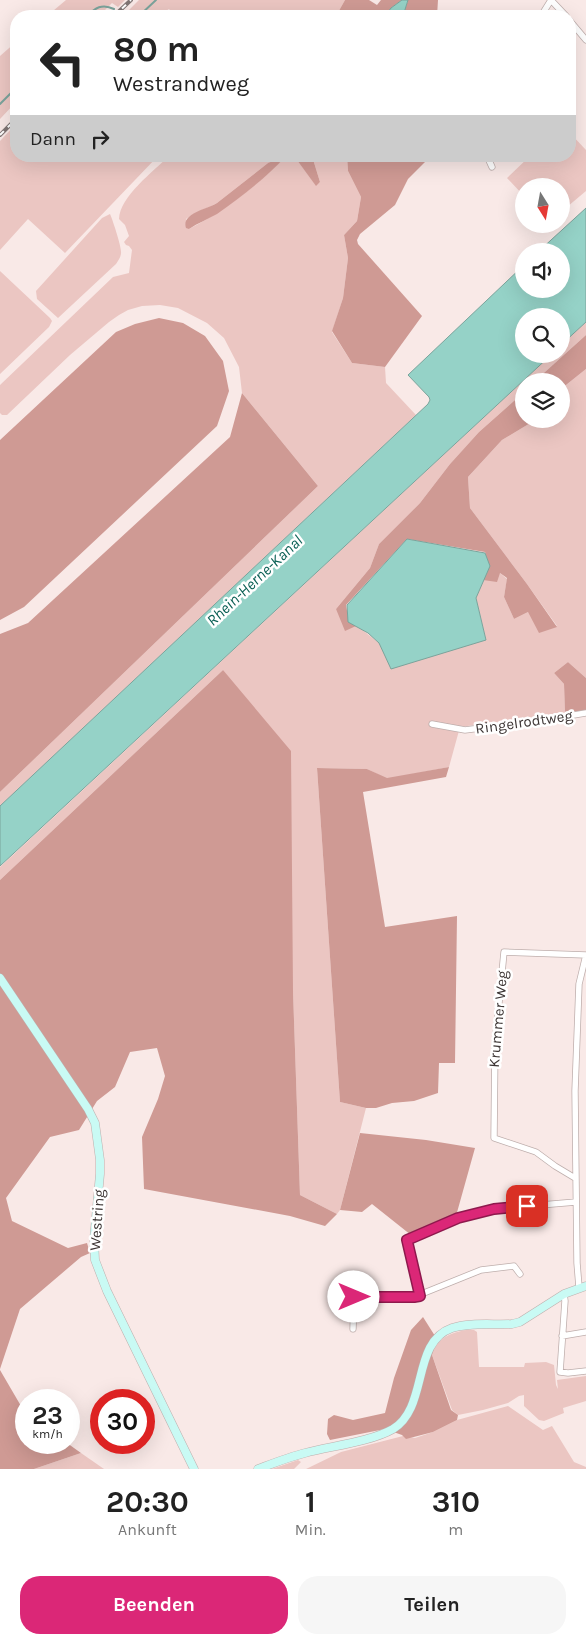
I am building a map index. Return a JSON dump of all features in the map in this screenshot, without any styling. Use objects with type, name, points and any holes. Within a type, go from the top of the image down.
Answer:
[{"type":"main road","name":"Westring","points":[[0,978],[93,1118],[99,1148],[100,1174],[94,1238],[95,1260],[107,1291],[194,1469]]},
{"type":"main road","points":[[258,1469],[305,1453],[371,1437],[393,1428],[405,1419],[414,1401],[425,1359],[431,1345],[439,1336],[452,1328],[520,1322],[564,1294],[582,1286]]},
{"type":"street","points":[[551,0],[560,10]]},
{"type":"street","points":[[576,28],[586,40]]},
{"type":"street","points":[[490,162],[492,167]]},
{"type":"street","name":"Ringelrodtweg","points":[[432,724],[465,730],[520,724],[586,713]]},
{"type":"street","name":"Krummer Weg","points":[[575,1178],[554,1166],[536,1152],[494,1138],[495,1044],[504,952],[586,955]]},
{"type":"street","points":[[582,1286],[575,1178],[574,1091],[578,984],[586,955]]},
{"type":"street","points":[[420,1296],[407,1240],[458,1218],[494,1209],[576,1202]]},
{"type":"street","points":[[342,1287],[342,1297],[414,1297],[481,1270],[514,1266],[520,1274]]},
{"type":"street","points":[[564,1294],[566,1301],[560,1372],[586,1371]]},
{"type":"street","points":[[353,1329],[354,1297]]},
{"type":"street","points":[[562,1336],[586,1332]]},
{"type":"shaded area","points":[[66,0],[125,0],[118,7],[112,3],[105,10],[54,10]]},
{"type":"shaded area","points":[[139,0],[345,0],[339,10],[129,10]]},
{"type":"shaded area","points":[[345,0],[369,0],[377,5],[381,0],[402,0],[390,10],[339,10]]},
{"type":"shaded area","points":[[408,0],[438,0],[437,10],[405,10]]},
{"type":"shaded area","points":[[10,47],[10,108],[0,119],[0,56]]},
{"type":"shaded area","points":[[10,130],[10,162],[152,162],[65,253],[28,219],[0,250],[0,141]]},
{"type":"shaded area","points":[[576,139],[586,150],[586,191],[570,204],[570,178],[515,178],[515,186],[507,178],[524,162],[576,162]]},
{"type":"shaded area","points":[[163,162],[279,162],[268,163],[217,203],[186,219],[189,229],[215,214],[240,196],[280,162],[299,162],[316,185],[320,182],[314,162],[347,162],[348,171],[361,197],[357,221],[344,235],[348,258],[343,298],[332,332],[352,363],[385,367],[386,383],[416,415],[0,806],[0,792],[318,486],[242,393],[239,367],[224,338],[207,323],[178,308],[160,305],[142,306],[119,315],[70,355],[7,415],[0,413],[0,385],[113,277],[129,273],[132,250],[124,242],[129,236],[125,225],[119,219],[125,202],[138,185]]},
{"type":"shaded area","points":[[280,162],[262,180],[226,208],[189,229],[186,228],[187,219],[191,215],[217,203],[268,163]]},
{"type":"shaded area","points":[[298,162],[314,162],[320,182],[316,186]]},
{"type":"shaded area","points":[[347,162],[425,162],[408,179],[395,205],[360,234],[357,240],[358,244],[422,316],[385,367],[352,363],[332,331],[343,298],[348,258],[344,235],[357,221],[361,197],[348,171]]},
{"type":"shaded area","points":[[110,214],[120,245],[121,253],[119,259],[116,264],[58,318],[37,299],[36,291],[102,218]]},
{"type":"shaded area","points":[[0,271],[52,321],[49,327],[0,374]]},
{"type":"shaded area","points":[[159,318],[183,323],[205,336],[223,361],[229,391],[217,426],[24,607],[0,620],[0,440],[116,332],[135,324]]},
{"type":"shaded area","points":[[586,322],[586,335],[570,349],[570,337]]},
{"type":"shaded area","points":[[586,335],[586,369],[570,382],[570,373],[544,373],[555,363],[570,363],[570,349]]},
{"type":"shaded area","points":[[542,363],[555,363],[544,373],[532,373]]},
{"type":"shaded area","points":[[586,369],[586,678],[568,662],[554,673],[564,684],[565,713],[460,727],[449,767],[387,779],[367,769],[317,768],[340,1102],[366,1108],[340,1210],[337,1214],[300,1195],[293,991],[223,670],[0,880],[0,867],[515,388],[515,400],[479,432],[450,464],[420,503],[379,544],[370,568],[336,609],[379,643],[486,640],[476,598],[483,580],[500,573],[507,579],[504,597],[514,619],[528,612],[557,626],[470,508],[468,477],[502,440],[522,428],[570,428],[570,382]]},
{"type":"shaded area","points":[[242,393],[318,486],[0,792],[0,634],[28,623],[230,437]]},
{"type":"shaded area","points":[[515,400],[515,428],[522,428],[502,440],[468,477],[470,508],[557,627],[539,633],[528,612],[514,619],[504,597],[507,578],[500,573],[497,582],[483,580],[489,567],[485,552],[407,539],[346,605],[349,622],[356,626],[345,631],[336,609],[370,568],[379,544],[420,503],[450,464],[479,432]]},
{"type":"shaded area","points":[[568,662],[586,678],[586,710],[565,713],[564,684],[554,673]]},
{"type":"shaded area","points":[[223,670],[291,751],[293,991],[300,1195],[337,1214],[325,1226],[290,1216],[144,1189],[142,1137],[158,1099],[165,1076],[157,1048],[130,1052],[115,1087],[97,1101],[79,1130],[50,1137],[6,1198],[12,1221],[68,1248],[87,1243],[90,1253],[81,1257],[20,1309],[0,1369],[0,880]]},
{"type":"shaded area","points":[[449,767],[446,777],[363,792],[385,927],[457,916],[455,1063],[439,1063],[438,1093],[414,1101],[392,1103],[376,1108],[366,1108],[340,1102],[317,768],[367,769],[387,778]]},
{"type":"shaded area","points":[[360,1133],[426,1140],[475,1148],[456,1216],[411,1235],[372,1204],[362,1212],[340,1210]]},
{"type":"shaded area","points":[[423,1317],[435,1336],[428,1344],[434,1349],[432,1355],[451,1410],[458,1415],[457,1420],[433,1432],[406,1439],[402,1435],[385,1429],[330,1440],[327,1434],[328,1419],[334,1415],[353,1420],[385,1413],[394,1378],[411,1330]]},
{"type":"shaded area","points":[[466,1330],[477,1332],[479,1367],[524,1367],[525,1363],[546,1362],[554,1365],[558,1389],[557,1380],[586,1376],[586,1401],[563,1408],[564,1413],[544,1421],[539,1420],[524,1406],[524,1395],[508,1403],[458,1415],[452,1410],[432,1355],[437,1344],[445,1337]]},
{"type":"shaded area","points":[[0,1370],[15,1396],[15,1454],[78,1454],[34,1469],[0,1469]]},
{"type":"shaded area","points":[[508,1406],[543,1430],[552,1426],[574,1462],[586,1467],[586,1469],[306,1469],[341,1452],[403,1436],[415,1438],[433,1432],[457,1420]]},
{"type":"shaded area","points":[[80,1454],[104,1469],[34,1469]]},
{"type":"shaded area","points":[[298,1460],[301,1462],[294,1469],[272,1469]]},
{"type":"water","points":[[402,0],[408,0],[405,10],[390,10]]},
{"type":"water","name":"Rhein-Herne-Kanal","points":[[586,208],[586,322],[570,337],[570,308],[515,308],[515,363],[542,363],[532,373],[515,373],[515,388],[0,866],[0,806],[428,404],[429,397],[408,375],[515,274],[515,298],[570,298],[570,243],[548,243],[559,233],[570,233],[570,223]]},
{"type":"water","points":[[407,539],[485,553],[490,566],[476,598],[486,640],[391,669],[379,643],[368,633],[348,622],[347,605]]},
{"type":"waterway","points":[[145,10],[156,0]]},
{"type":"waterway","points":[[94,10],[102,6],[114,9]]},
{"type":"waterway","points":[[0,104],[10,94]]},
{"type":"railway","points":[[120,10],[131,0]]},
{"type":"railway","points":[[0,135],[10,125]]},
{"type":"route","points":[[354,1297],[420,1296],[407,1240],[458,1218],[494,1209],[527,1206]]}]
